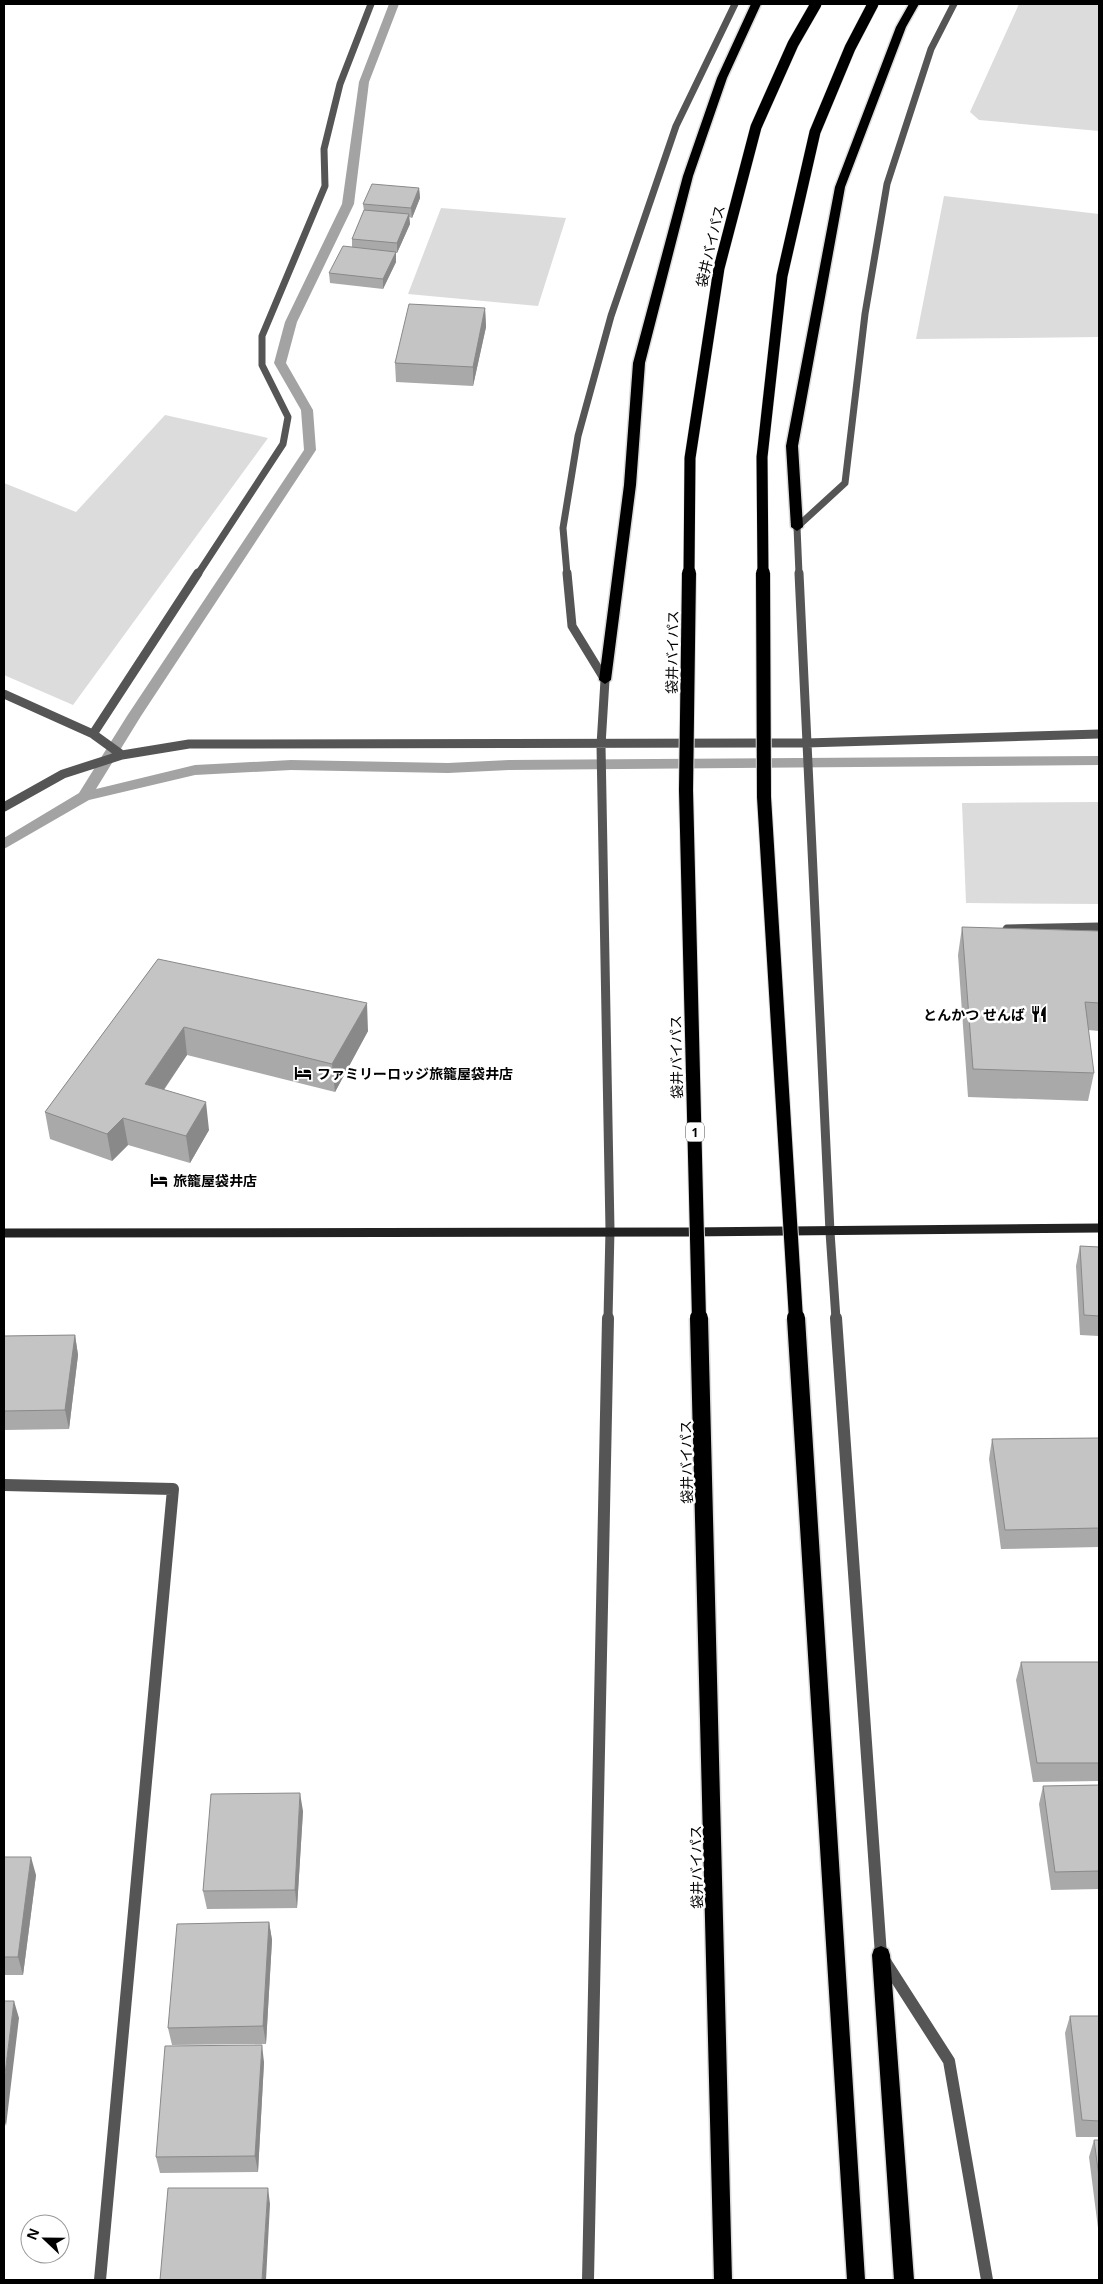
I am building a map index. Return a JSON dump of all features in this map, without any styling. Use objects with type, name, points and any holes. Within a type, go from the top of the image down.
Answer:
[{"type":"highway","points":[[605,680],[630,485],[639,363],[688,176],[722,78],[756,4]]},
{"type":"highway","name":"袋井バイパス","points":[[723,2280],[686,790],[690,458],[719,268],[756,127],[793,44],[816,4]]},
{"type":"highway","points":[[856,2280],[764,797],[762,457],[782,276],[814,132],[850,48],[873,4]]},
{"type":"highway","points":[[797,526],[792,446],[840,187],[901,27],[914,4]]},
{"type":"highway","points":[[881,1955],[904,2280]]},
{"type":"street","points":[[93,734],[283,444],[288,417],[262,365],[262,336],[325,186],[324,149],[340,84],[371,4]]},
{"type":"street","points":[[588,2280],[610,1230],[601,745],[605,680],[572,626],[563,528],[578,436],[611,316],[676,126],[735,4]]},
{"type":"street","points":[[954,4],[932,49],[887,184],[865,314],[845,483],[797,526],[830,1232],[881,1955],[949,2061],[987,2280]]},
{"type":"street","points":[[4,694],[93,734],[122,755]]},
{"type":"street","points":[[4,807],[64,774],[122,755],[188,744],[601,745],[807,743],[1099,734]]},
{"type":"street","points":[[992,929],[1099,928]]},
{"type":"street","points":[[4,1233],[610,1230],[830,1232],[1099,1228]]},
{"type":"street","points":[[4,1485],[173,1489],[100,2280]]},
{"type":"shaded area","points":[[1019,4],[1099,4],[1099,131],[979,120],[970,112]]},
{"type":"shaded area","points":[[944,196],[1099,214],[1099,337],[916,339]]},
{"type":"shaded area","points":[[441,208],[566,218],[538,306],[408,294]]},
{"type":"shaded area","points":[[165,415],[268,438],[73,705],[4,675],[4,483],[76,512]]},
{"type":"shaded area","points":[[1099,802],[1099,904],[966,903],[962,803]]},
{"type":"building","points":[[372,184],[419,188],[411,208],[363,204]]},
{"type":"building","points":[[364,210],[409,214],[397,243],[352,239]]},
{"type":"building","points":[[343,246],[396,252],[383,279],[329,273]]},
{"type":"building","points":[[409,304],[485,308],[473,367],[395,363]]},
{"type":"building","points":[[962,927],[1099,931],[1099,1003],[1085,1002],[1094,1073],[973,1069]]},
{"type":"building","points":[[158,959],[367,1003],[332,1064],[184,1027],[145,1084],[206,1102],[186,1136],[123,1118],[107,1134],[45,1112]]},
{"type":"building","points":[[1080,1246],[1099,1247],[1099,1316],[1084,1315]]},
{"type":"building","points":[[75,1335],[65,1410],[4,1411],[4,1336]]},
{"type":"building","points":[[1099,1438],[1099,1528],[1005,1530],[992,1439]]},
{"type":"building","points":[[1021,1662],[1099,1662],[1099,1763],[1037,1763]]},
{"type":"building","points":[[1099,1785],[1099,1871],[1055,1872],[1043,1786]]},
{"type":"building","points":[[300,1793],[295,1890],[203,1891],[211,1794]]},
{"type":"building","points":[[4,1857],[31,1857],[18,1957],[4,1957]]},
{"type":"building","points":[[269,1922],[263,2026],[168,2028],[177,1924]]},
{"type":"building","points":[[4,2001],[14,2001],[4,2082]]},
{"type":"building","points":[[1070,2016],[1099,2016],[1099,2121],[1082,2120]]},
{"type":"building","points":[[262,2045],[255,2156],[156,2157],[165,2046]]},
{"type":"building","points":[[1094,2140],[1099,2140],[1099,2177]]},
{"type":"building","points":[[168,2188],[268,2188],[262,2280],[160,2280]]},
{"type":"waterway","points":[[84,796],[134,716],[310,450],[307,410],[280,363],[291,322],[348,204],[364,82],[394,4]]},
{"type":"waterway","points":[[84,796],[195,770],[291,765],[448,768],[509,765],[1099,761]]},
{"type":"waterway","points":[[4,844],[84,796]]},
{"type":"place","name":"とんかつ せんば","points":[[1039,1014]]},
{"type":"place","name":"ファミリーロッジ旅籠屋袋井店","points":[[303,1073]]},
{"type":"place","name":"旅籠屋袋井店","points":[[159,1180]]}]
